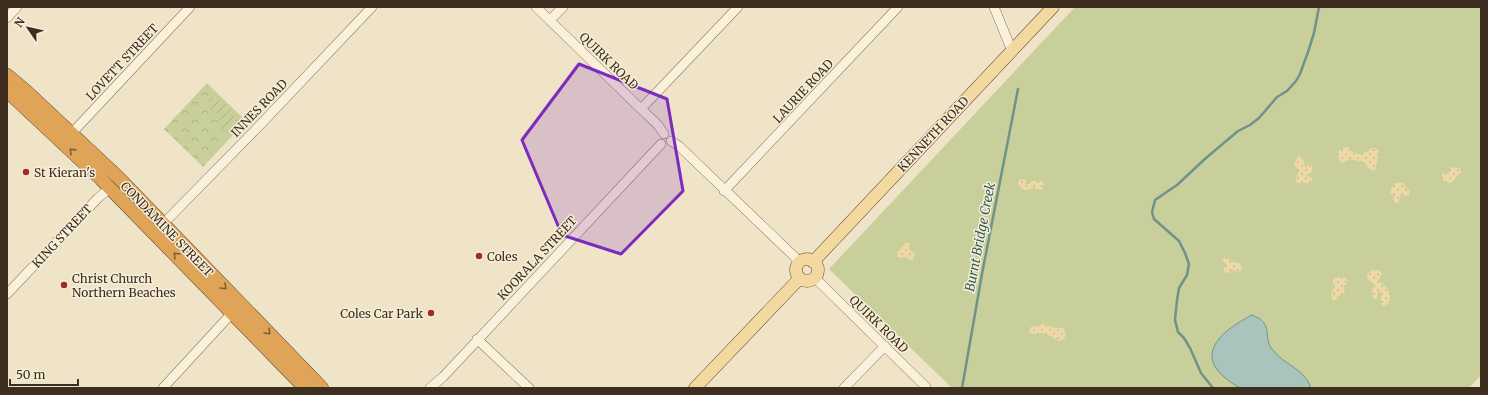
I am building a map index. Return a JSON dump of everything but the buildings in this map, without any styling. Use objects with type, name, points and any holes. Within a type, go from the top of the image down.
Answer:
[{"type":"highway","name":"CONDAMINE STREET","points":[[7,75],[72,133],[114,183],[232,313],[305,388]]},
{"type":"highway","name":"CONDAMINE STREET","points":[[7,91],[66,144],[163,224],[322,388]]},
{"type":"main road","name":"KENNETH ROAD","points":[[813,262],[1053,7]]},
{"type":"main road","points":[[808,260],[813,262],[818,269],[815,278],[808,281],[800,278],[797,269],[800,262],[808,260]]},
{"type":"main road","points":[[694,388],[800,278]]},
{"type":"street","points":[[7,18],[17,7]]},
{"type":"street","name":"LOVETT STREET","points":[[72,133],[190,7]]},
{"type":"street","name":"INNES ROAD","points":[[163,224],[372,7]]},
{"type":"street","name":"QUIRK ROAD","points":[[536,7],[658,125],[664,134]]},
{"type":"street","points":[[550,20],[563,7]]},
{"type":"street","points":[[641,109],[738,7]]},
{"type":"street","name":"LAURIE ROAD","points":[[724,191],[898,7]]},
{"type":"street","points":[[994,7],[1012,50]]},
{"type":"street","points":[[672,141],[668,145],[661,144],[660,138],[664,134],[669,135],[672,141],[800,262]]},
{"type":"street","name":"KOORALA STREET","points":[[430,388],[443,377],[661,144]]},
{"type":"street","name":"KING STREET","points":[[7,294],[114,183]]},
{"type":"street","name":"QUIRK ROAD","points":[[815,278],[926,386]]},
{"type":"street","points":[[163,388],[232,313]]},
{"type":"street","points":[[478,339],[529,388]]},
{"type":"street","points":[[844,388],[885,346]]},
{"type":"highlighted area","points":[[579,64],[667,99],[683,191],[621,254],[562,235],[522,140]]},
{"type":"green space","points":[[1075,7],[1481,7],[1481,375],[1469,388],[952,388],[829,269]]},
{"type":"green space","points":[[207,83],[246,121],[203,167],[164,129]]},
{"type":"green space","points":[[208,96],[226,104],[233,112],[235,122],[230,135],[218,127],[220,117],[211,111]]},
{"type":"sand","points":[[1347,146],[1351,151],[1357,154],[1368,151],[1372,148],[1376,148],[1379,152],[1375,170],[1371,171],[1362,161],[1350,159],[1343,163],[1340,162],[1338,155],[1339,150]]},
{"type":"sand","points":[[1298,156],[1301,157],[1305,167],[1310,164],[1313,167],[1312,172],[1306,175],[1312,178],[1310,183],[1298,183],[1295,180],[1299,171],[1294,164]]},
{"type":"sand","points":[[1451,167],[1460,168],[1461,172],[1451,183],[1445,182],[1441,178],[1443,173],[1449,174]]},
{"type":"sand","points":[[1019,180],[1026,180],[1026,184],[1028,185],[1031,181],[1042,181],[1044,184],[1042,190],[1035,188],[1026,190],[1023,189],[1018,183]]},
{"type":"sand","points":[[1395,183],[1403,183],[1410,192],[1409,195],[1406,196],[1401,194],[1398,203],[1395,203],[1393,199],[1395,195],[1391,194],[1390,190]]},
{"type":"sand","points":[[907,242],[910,244],[909,249],[915,254],[914,260],[910,260],[906,257],[897,257],[897,252]]},
{"type":"sand","points":[[1226,257],[1234,263],[1237,262],[1241,264],[1242,269],[1239,272],[1232,270],[1228,273],[1224,272],[1224,268],[1227,265],[1222,260]]},
{"type":"sand","points":[[1372,270],[1378,270],[1382,274],[1378,281],[1387,288],[1390,297],[1388,304],[1386,305],[1383,306],[1381,304],[1381,291],[1378,293],[1377,299],[1373,298],[1372,290],[1375,286],[1367,276],[1367,274]]},
{"type":"sand","points":[[1344,277],[1348,280],[1347,284],[1343,286],[1345,292],[1340,295],[1337,300],[1333,300],[1331,296],[1332,290],[1335,288],[1333,280]]},
{"type":"sand","points":[[1044,324],[1054,328],[1063,328],[1066,334],[1064,339],[1059,341],[1044,333],[1031,334],[1029,330],[1032,326]]},
{"type":"water","points":[[1252,315],[1263,322],[1266,326],[1269,344],[1272,349],[1281,359],[1307,379],[1310,385],[1309,388],[1241,388],[1223,376],[1215,366],[1212,357],[1213,348],[1218,340],[1234,326]]},
{"type":"waterway","points":[[1213,388],[1201,373],[1190,348],[1178,332],[1175,320],[1177,300],[1179,288],[1187,275],[1189,264],[1179,241],[1154,219],[1152,212],[1155,200],[1177,185],[1238,131],[1250,125],[1259,118],[1277,97],[1287,91],[1296,81],[1300,74],[1314,33],[1319,7]]},
{"type":"waterway","name":"Burnt Bridge Creek","points":[[962,388],[982,274],[1018,89]]},
{"type":"place","name":"St Kieran's","points":[[26,172]]},
{"type":"place","name":"Coles","points":[[479,256]]},
{"type":"place","name":"Christ Church Northern Beaches","points":[[64,285]]},
{"type":"place","name":"Coles Car Park","points":[[431,313]]}]
